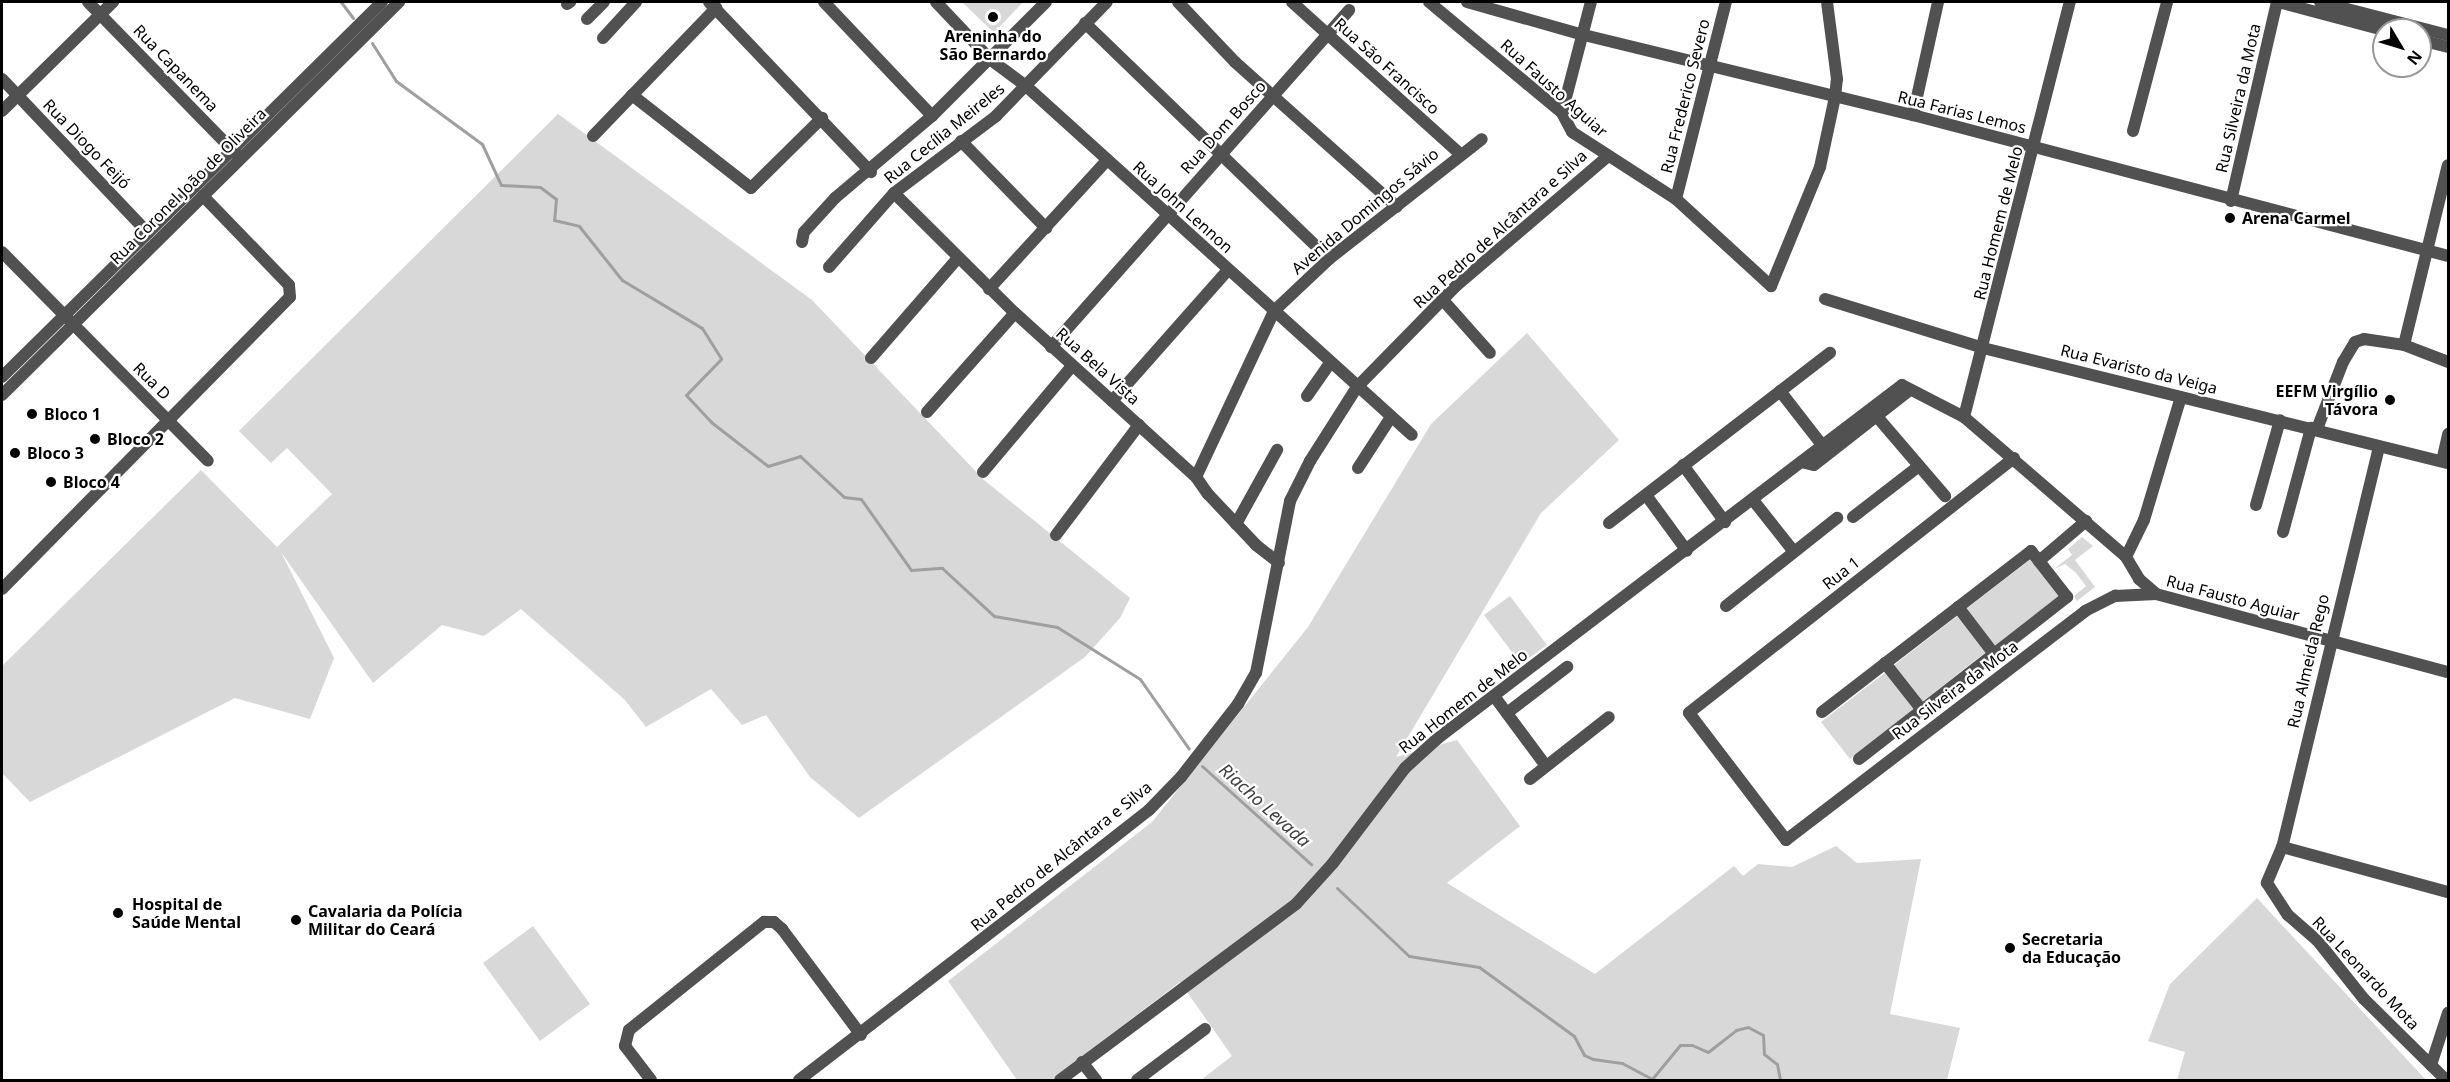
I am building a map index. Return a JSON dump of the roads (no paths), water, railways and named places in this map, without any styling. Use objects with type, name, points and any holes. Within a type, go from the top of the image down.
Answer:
[{"type":"street","name":"Rua Capanema","points":[[88,2],[236,154]]},
{"type":"street","points":[[2,111],[113,2]]},
{"type":"street","name":"Rua Coronel João de Oliveira","points":[[2,377],[69,320],[203,195],[236,154],[382,2]]},
{"type":"street","name":"Rua Coronel João de Oliveira","points":[[2,395],[148,233],[399,2]]},
{"type":"street","points":[[587,19],[604,2]]},
{"type":"street","points":[[603,38],[636,2]]},
{"type":"street","points":[[824,2],[932,116]]},
{"type":"street","name":"Rua John Lennon","points":[[936,2],[991,60],[1026,86],[1166,216],[1412,435]]},
{"type":"street","name":"Rua Cecília Meireles","points":[[802,242],[804,232],[835,198],[871,172],[932,116],[991,60],[1046,2]]},
{"type":"street","name":"Rua Cecília Meireles","points":[[830,267],[894,193],[996,116],[1107,2]]},
{"type":"street","points":[[1178,2],[1272,97],[1397,207]]},
{"type":"street","name":"Rua São Francisco","points":[[1292,2],[1460,154]]},
{"type":"street","name":"Rua Fausto Aguiar","points":[[1429,2],[1562,113],[1572,132],[1607,157],[1676,199],[1771,286],[1820,167],[1835,98]]},
{"type":"street","name":"Rua Farias Lemos","points":[[1467,2],[1584,35],[1835,98],[1913,115],[2231,201],[2448,256]]},
{"type":"street","points":[[1562,113],[1592,2]]},
{"type":"street","name":"Rua Frederico Severo","points":[[1676,199],[1726,2]]},
{"type":"street","points":[[1827,2],[1838,79],[1835,98]]},
{"type":"street","points":[[1913,115],[1938,2]]},
{"type":"street","name":"Rua Homem de Melo","points":[[1964,417],[2070,2]]},
{"type":"street","points":[[2133,131],[2167,2]]},
{"type":"street","points":[[2277,2],[2372,21]]},
{"type":"street","name":"Rua Silveira da Mota","points":[[2231,201],[2277,2]]},
{"type":"street","points":[[2320,2],[2372,21]]},
{"type":"street","points":[[593,136],[712,5],[871,172]]},
{"type":"street","name":"Rua Dom Bosco","points":[[1051,347],[1349,10]]},
{"type":"street","points":[[1085,23],[1219,157],[1329,259]]},
{"type":"street","points":[[2432,32],[2448,35]]},
{"type":"street","points":[[2432,43],[2448,47]]},
{"type":"street","name":"Rua Diogo Feijó","points":[[2,79],[148,233]]},
{"type":"street","points":[[632,95],[751,188],[822,118]]},
{"type":"street","name":"Avenida Domingos Sávio","points":[[1197,477],[1274,311],[1329,259],[1482,139]]},
{"type":"street","points":[[961,141],[1046,228]]},
{"type":"street","name":"Rua Pedro de Alcântara e Silva","points":[[799,1080],[861,1035],[1149,810],[1181,777],[1238,704],[1256,674],[1296,486],[1357,387],[1442,299],[1607,157]]},
{"type":"street","points":[[989,289],[1107,160]]},
{"type":"street","points":[[2404,345],[2448,165]]},
{"type":"street","name":"Rua Bela Vista","points":[[894,193],[1015,314],[1197,477],[1236,524],[1279,563]]},
{"type":"street","points":[[2,590],[290,297],[291,291],[203,195]]},
{"type":"street","name":"Rua D","points":[[2,252],[208,461]]},
{"type":"street","points":[[871,358],[958,258]]},
{"type":"street","points":[[1113,401],[1228,270]]},
{"type":"street","points":[[1442,299],[1490,353]]},
{"type":"street","name":"Rua Evaristo da Veiga","points":[[1825,300],[1983,348],[2445,462]]},
{"type":"street","points":[[927,412],[1015,314]]},
{"type":"street","points":[[2283,532],[2314,429],[2355,342],[2364,339],[2404,345],[2448,362]]},
{"type":"street","points":[[1609,523],[1830,353]]},
{"type":"street","points":[[1307,396],[1330,363]]},
{"type":"street","points":[[982,472],[1072,366]]},
{"type":"street","name":"Rua Fausto Aguiar","points":[[1906,387],[1964,417],[2014,458],[2126,557],[2139,579],[2156,594],[2448,672]]},
{"type":"street","name":"Rua Homem de Melo","points":[[1801,462],[1814,465],[1906,387]]},
{"type":"street","points":[[1780,391],[1822,445]]},
{"type":"street","points":[[2126,557],[2144,520],[2181,397]]},
{"type":"street","points":[[1874,412],[1945,496]]},
{"type":"street","name":"Rua Homem de Melo","points":[[1060,1080],[1289,910],[1333,863],[1405,768],[1494,696],[1725,522],[1822,445],[1874,412]]},
{"type":"street","points":[[1358,468],[1391,417]]},
{"type":"street","points":[[2256,505],[2280,420]]},
{"type":"street","points":[[1056,535],[1139,425]]},
{"type":"street","points":[[2445,462],[2448,434]]},
{"type":"street","name":"Rua Almeida Rego","points":[[2267,883],[2282,847],[2329,641],[2379,447]]},
{"type":"street","points":[[1236,524],[1276,450]]},
{"type":"street","name":"Rua 1","points":[[1786,840],[1689,714],[2014,458]]},
{"type":"street","points":[[1683,465],[1725,522]]},
{"type":"street","points":[[1853,517],[1920,466]]},
{"type":"street","points":[[1646,495],[1687,551]]},
{"type":"street","points":[[1753,500],[1794,552]]},
{"type":"street","points":[[1726,606],[1837,518]]},
{"type":"street","points":[[2039,561],[2086,521]]},
{"type":"street","points":[[1822,711],[2031,551],[2067,597],[1858,759]]},
{"type":"street","name":"Rua Silveira da Mota","points":[[1786,840],[2085,611],[2115,596],[2156,594]]},
{"type":"street","points":[[1958,607],[1994,654]]},
{"type":"street","points":[[1885,663],[1922,710]]},
{"type":"street","points":[[1507,713],[1567,667]]},
{"type":"street","points":[[1494,696],[1546,766]]},
{"type":"street","points":[[1530,779],[1609,717]]},
{"type":"street","points":[[2282,847],[2448,892]]},
{"type":"street","name":"Rua Leonardo Mota","points":[[2267,883],[2288,915],[2317,940],[2364,999],[2446,1080]]},
{"type":"street","points":[[651,1080],[628,1052],[624,1041],[635,1024],[758,926],[772,921],[782,928],[861,1035]]},
{"type":"street","points":[[2431,1065],[2448,1013]]},
{"type":"street","points":[[1137,1080],[1205,1029]]},
{"type":"street","points":[[1082,1062],[1096,1080]]},
{"type":"waterway","points":[[341,2],[353,18]]},
{"type":"waterway","points":[[372,43],[396,81],[482,144],[501,185],[540,187],[556,199],[554,220],[579,226],[622,280],[702,328],[721,359],[686,395],[711,422],[768,466],[800,456],[844,497],[861,499],[911,570],[942,568],[994,616],[1057,627],[1140,679],[1189,749]]},
{"type":"waterway","name":"Riacho Levada","points":[[1202,766],[1311,864]]},
{"type":"waterway","name":"Riacho Levada","points":[[1337,888],[1409,956],[1479,967],[1574,1036],[1584,1055],[1593,1059],[1622,1063],[1652,1079],[1680,1045],[1692,1045],[1708,1052],[1736,1030],[1748,1027],[1763,1035],[1764,1054],[1777,1064],[1780,1080]]},
{"type":"place","name":"Areninha do São Bernardo","points":[[993,17]]},
{"type":"place","name":"Arena Carmel","points":[[2230,218]]},
{"type":"place","name":"EEFM Virgílio Távora","points":[[2390,400]]},
{"type":"place","name":"Bloco 1","points":[[32,414]]},
{"type":"place","name":"Bloco 2","points":[[95,439]]},
{"type":"place","name":"Bloco 3","points":[[15,453]]},
{"type":"place","name":"Bloco 4","points":[[51,482]]},
{"type":"place","name":"Hospital de Saúde Mental","points":[[118,913]]},
{"type":"place","name":"Cavalaria da Polícia Militar do Ceará","points":[[296,920]]},
{"type":"place","name":"Secretaria da Educação","points":[[2010,948]]}]
